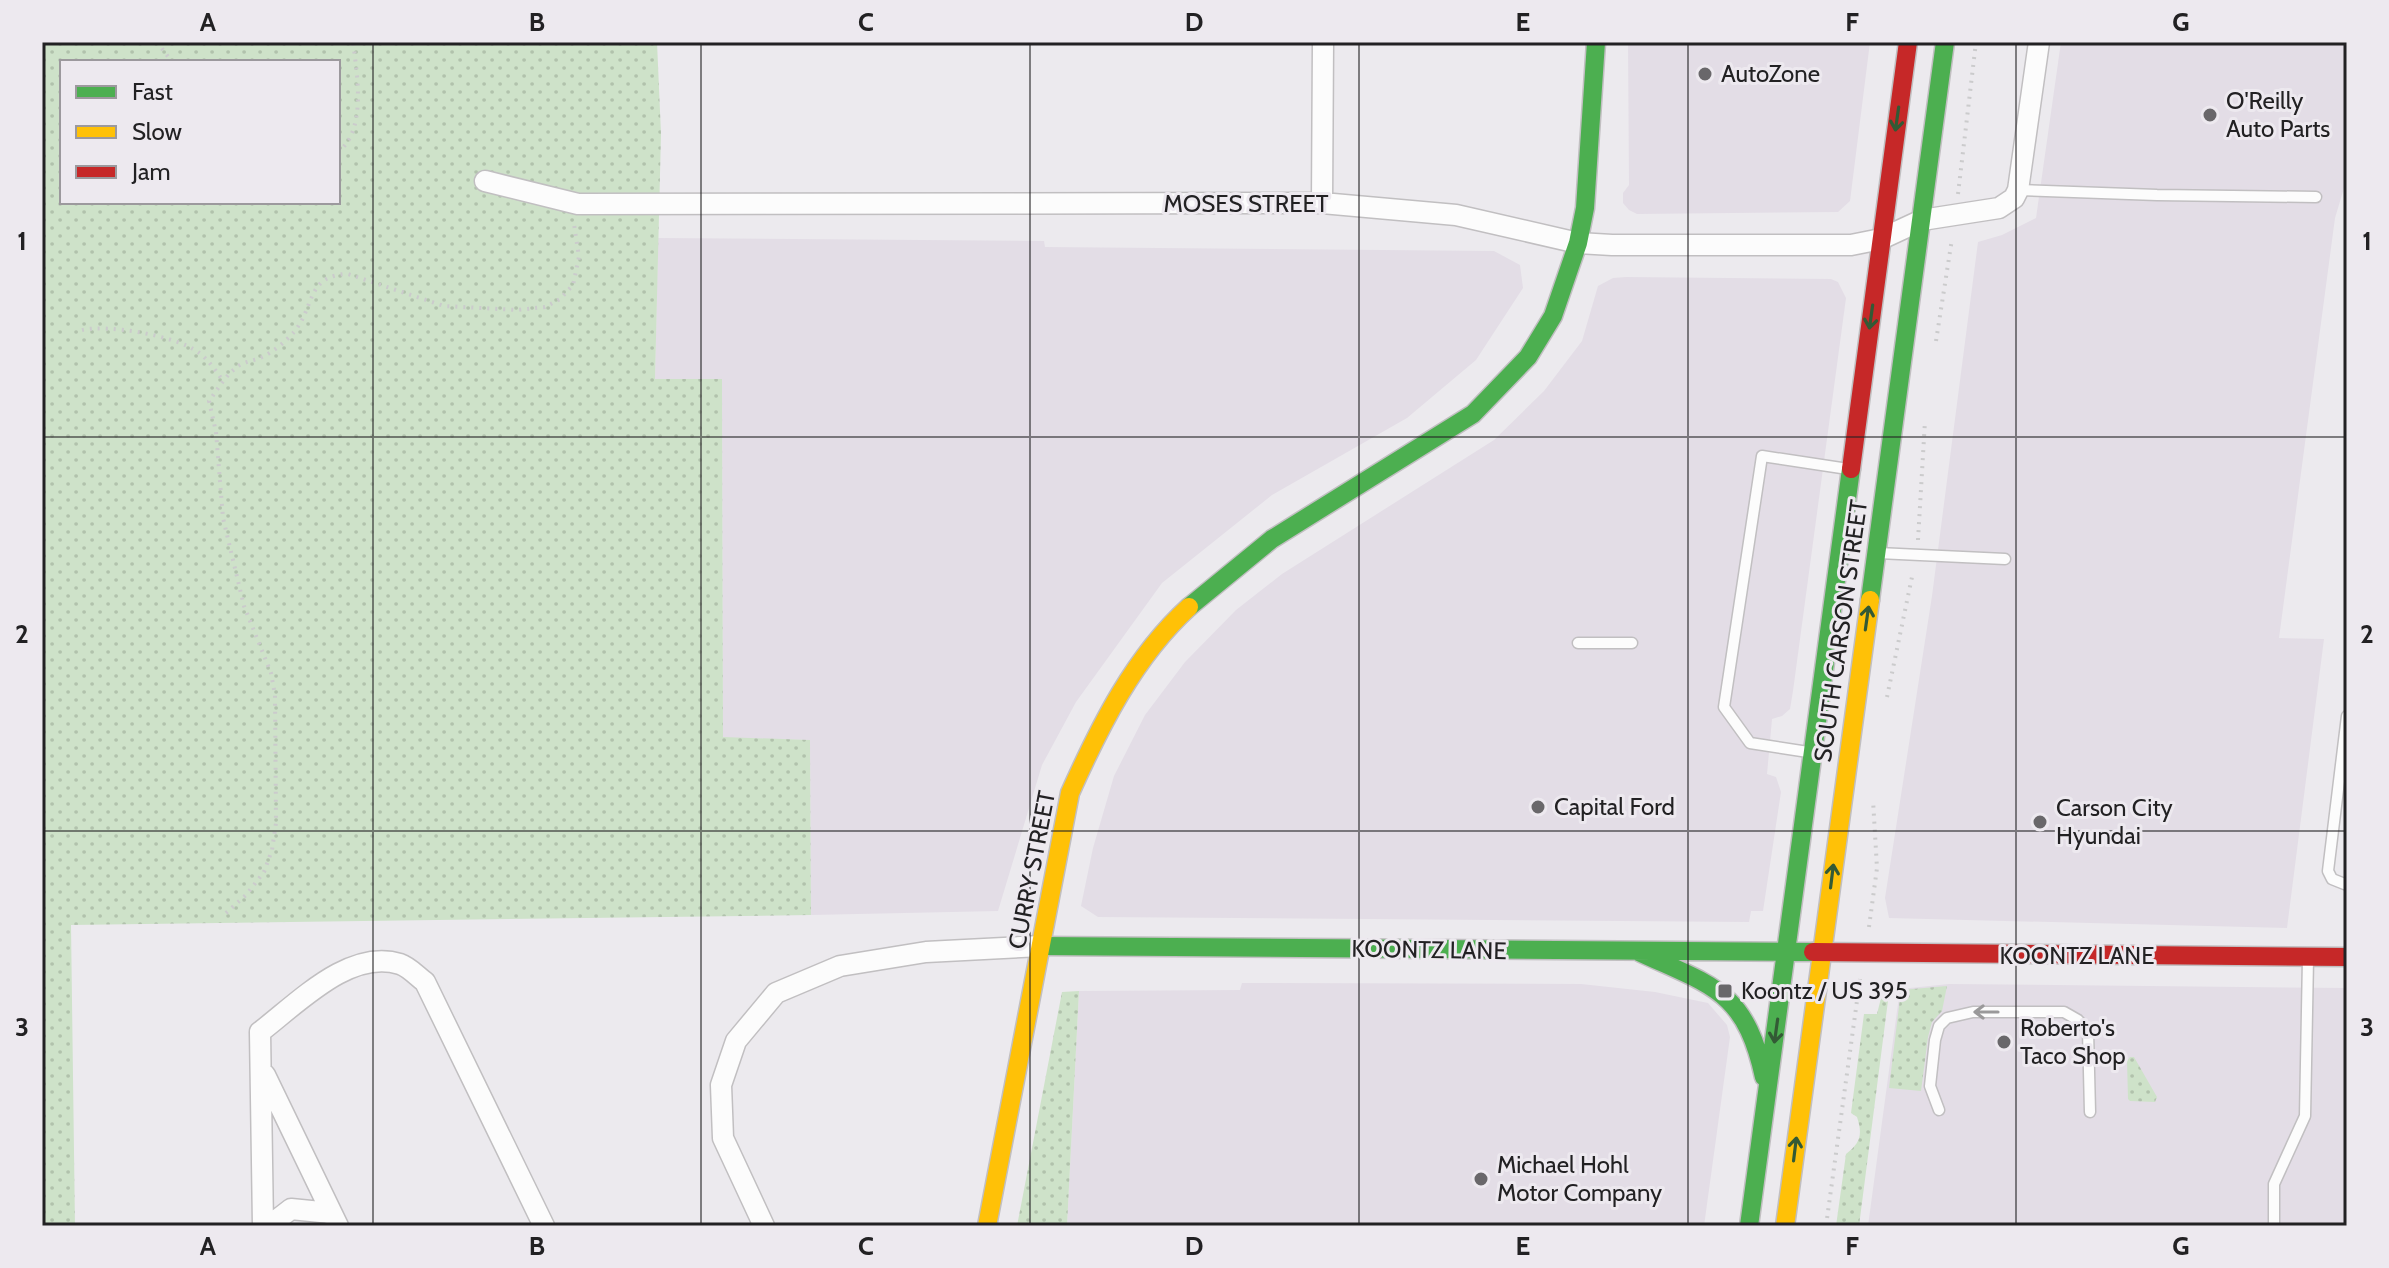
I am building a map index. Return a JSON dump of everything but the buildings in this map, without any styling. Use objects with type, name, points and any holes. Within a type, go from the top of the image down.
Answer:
[{"type":"street","points":[[1322,203],[1323,42]]},
{"type":"street","name":"CURRY STREET","points":[[987,1226],[1070,793],[1093,742],[1124,685],[1177,618],[1216,583],[1272,539],[1473,414],[1528,357],[1553,316],[1578,243],[1587,193],[1596,42]]},
{"type":"street","name":"SOUTH CARSON STREET","points":[[1749,1226],[1908,42]]},
{"type":"street","name":"SOUTH CARSON STREET","points":[[1785,1226],[1945,42]]},
{"type":"street","points":[[2018,190],[2039,42]]},
{"type":"street","name":"MOSES STREET","points":[[485,181],[578,204],[1322,203],[1456,215],[1578,243],[1612,245],[1839,246],[1881,239],[1922,220],[1999,208],[2014,198],[2018,190]]},
{"type":"street","name":"KOONTZ LANE","points":[[764,1226],[723,1138],[721,1085],[736,1041],[776,993],[840,966],[926,952],[1041,946],[2347,957]]},
{"type":"street","points":[[1639,952],[1714,989],[1733,1003],[1747,1022],[1756,1042],[1767,1091]]},
{"type":"street","points":[[266,1226],[260,1032],[347,967],[373,959],[402,965],[425,982],[544,1226]]},
{"type":"street","points":[[261,1067],[335,1219]]},
{"type":"street","points":[[266,1226],[291,1209],[335,1219]]},
{"type":"lane","points":[[2018,190],[2316,197]]},
{"type":"lane","points":[[1814,753],[1750,743],[1724,707],[1762,456],[1850,469]]},
{"type":"lane","points":[[1876,553],[2005,559]]},
{"type":"lane","points":[[1578,643],[1632,643]]},
{"type":"lane","points":[[2347,716],[2328,871],[2332,879],[2347,885]]},
{"type":"lane","points":[[2274,1226],[2274,1184],[2305,1116],[2308,957]]},
{"type":"lane","points":[[1939,1110],[1930,1086],[1939,1026],[1958,1014],[2033,1012],[2072,1015],[2088,1031],[2090,1112]]},
{"type":"path","points":[[157,42],[170,60]]},
{"type":"path","points":[[340,151],[348,145],[354,126],[356,73],[353,42]]},
{"type":"path","points":[[1935,344],[1956,213],[1976,42]]},
{"type":"path","points":[[226,913],[246,895],[264,872],[272,850],[276,770],[275,695],[271,673],[244,606],[223,518],[216,432],[209,401],[239,365],[263,357],[296,330],[319,283],[334,274],[348,274],[444,306],[517,310],[545,307],[560,299],[573,285],[579,257],[574,217],[578,204]]},
{"type":"path","points":[[82,330],[112,328],[181,341],[202,354],[223,381]]},
{"type":"path","points":[[1887,697],[1920,526],[1925,421]]},
{"type":"path","points":[[1826,1226],[1877,868],[1872,816],[1874,789]]},
{"type":"shaded area","points":[[1628,42],[1870,42],[1850,201],[1838,212],[1637,214],[1629,210],[1623,203],[1623,193],[1629,185]]},
{"type":"shaded area","points":[[2061,42],[2347,42],[2347,178],[2335,218],[2279,638],[2324,639],[2287,928],[1889,918],[1885,898],[1932,596],[1978,242],[2002,235],[2036,218]]},
{"type":"shaded area","points":[[658,238],[1044,241],[1045,247],[1494,251],[1520,265],[1523,288],[1476,360],[1407,418],[1272,495],[1162,583],[1076,702],[1042,765],[998,911],[811,915],[810,740],[723,738],[722,379],[655,380]]},
{"type":"shaded area","name":"Capital Ford","points":[[1613,278],[1831,279],[1838,282],[1846,298],[1790,709],[1772,719],[1767,774],[1776,777],[1781,792],[1763,911],[1751,911],[1749,922],[1098,917],[1081,906],[1093,848],[1114,776],[1145,715],[1185,662],[1236,610],[1282,574],[1494,440],[1544,391],[1582,341],[1598,286]]},
{"type":"shaded area","points":[[1242,983],[1581,984],[1655,992],[1708,1003],[1727,1025],[1730,1037],[1704,1226],[1067,1226],[1079,991],[1240,990]]},
{"type":"shaded area","points":[[1949,984],[2347,988],[2347,1226],[1868,1226],[1900,989]]},
{"type":"green space","points":[[42,42],[657,42],[661,134],[655,379],[722,379],[723,737],[810,740],[811,915],[71,925],[75,1226],[42,1226]]},
{"type":"green space","points":[[1947,986],[1942,1011],[1932,1022],[1928,1037],[1921,1091],[1889,1088],[1901,990]]},
{"type":"green space","points":[[1079,991],[1067,1226],[1017,1226],[1062,992]]},
{"type":"green space","points":[[1889,993],[1859,1226],[1836,1226],[1846,1154],[1860,1134],[1857,1117],[1851,1113],[1864,1014],[1877,1014],[1881,998]]},
{"type":"green space","points":[[2134,1057],[2157,1097],[2155,1102],[2128,1099],[2127,1061]]},
{"type":"traffic: fast","points":[[1189,607],[1272,539],[1473,414],[1528,357],[1553,316],[1578,243],[1585,208],[1596,42]]},
{"type":"traffic: fast","points":[[1870,600],[1945,42]]},
{"type":"traffic: fast","points":[[1749,1226],[1851,469]]},
{"type":"traffic: fast","points":[[1041,946],[1813,952]]},
{"type":"traffic: fast","points":[[1639,952],[1687,974],[1722,995],[1747,1026],[1764,1077]]},
{"type":"traffic: slow","points":[[1785,1226],[1870,600]]},
{"type":"traffic: slow","points":[[987,1226],[1070,793],[1106,718],[1135,670],[1189,607]]},
{"type":"traffic: jam","points":[[1851,469],[1908,42]]},
{"type":"traffic: jam","points":[[1813,952],[2347,957]]},
{"type":"place","name":"AutoZone","points":[[1705,74]]},
{"type":"place","name":"O'Reilly Auto Parts","points":[[2210,115]]},
{"type":"place","name":"Capital Ford","points":[[1538,807]]},
{"type":"place","name":"Carson City Hyundai","points":[[2040,822]]},
{"type":"place","name":"Koontz / US 395","points":[[1725,991]]},
{"type":"place","name":"Roberto's Taco Shop","points":[[2004,1042]]},
{"type":"place","name":"Michael Hohl Motor Company","points":[[1481,1179]]}]
